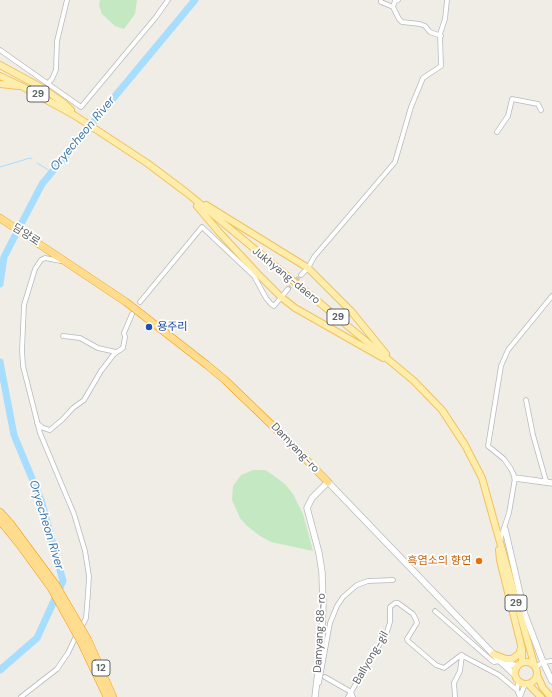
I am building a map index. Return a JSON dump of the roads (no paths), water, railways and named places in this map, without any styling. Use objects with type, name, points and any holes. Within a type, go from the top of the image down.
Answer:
[{"type":"highway","name":"담양로","points":[[0,218],[52,252]]},
{"type":"highway","name":"Damyang-ro","points":[[52,252],[146,317],[225,380],[278,430],[328,482]]},
{"type":"highway","name":"12","points":[[0,512],[19,544],[51,588],[85,641],[113,697]]},
{"type":"highway","name":"12","points":[[0,521],[8,526]]},
{"type":"highway","name":"12","points":[[85,641],[107,697]]},
{"type":"main road","points":[[0,65],[55,96],[65,104],[74,115]]},
{"type":"main road","name":"Jukhyang-daero","points":[[0,76],[74,115],[115,141],[187,193],[414,381],[442,410],[465,445],[482,478],[535,666]]},
{"type":"main road","points":[[0,84],[23,87]]},
{"type":"main road","points":[[187,193],[308,268],[351,311],[396,366]]},
{"type":"main road","points":[[187,193],[219,232],[281,297],[295,308],[396,366]]},
{"type":"main road","points":[[515,478],[549,482]]},
{"type":"main road","name":"Damyang-ro","points":[[328,482],[493,654],[522,681]]},
{"type":"main road","name":"Damyang 88-ro","points":[[316,697],[322,638],[322,572],[319,553],[307,508],[312,498],[328,482]]},
{"type":"main road","points":[[505,528],[525,615],[552,681]]},
{"type":"main road","name":"Jukhyang-daero","points":[[500,541],[500,560],[523,655],[519,664]]},
{"type":"main road","points":[[493,654],[506,659],[514,659],[520,652],[520,640]]},
{"type":"main road","points":[[500,661],[519,664],[526,661],[535,666],[543,688],[551,697]]},
{"type":"main road","points":[[519,664],[522,681],[542,697]]},
{"type":"main road","points":[[522,681],[534,680],[537,675]]},
{"type":"street","points":[[48,83],[52,79],[56,70],[57,41],[67,0]]},
{"type":"street","points":[[0,50],[81,107],[152,22],[168,0]]},
{"type":"street","points":[[381,0],[381,2],[393,7],[402,22],[420,24],[430,32],[441,36]]},
{"type":"street","points":[[393,7],[395,1],[398,0]]},
{"type":"street","points":[[301,275],[308,268],[314,257],[395,162],[411,107],[424,78],[441,66],[441,36],[445,20],[447,0]]},
{"type":"street","points":[[497,132],[508,116],[512,99],[538,104],[541,110]]},
{"type":"street","points":[[140,302],[202,227],[254,276],[268,302],[274,306],[288,289]]},
{"type":"street","points":[[21,697],[56,669],[68,653],[86,618],[89,586],[88,568],[79,528],[40,433],[23,366],[22,327],[24,305],[32,278],[41,260],[45,258],[68,262]]},
{"type":"street","points":[[500,541],[509,513],[515,478],[504,459],[488,446],[501,366],[508,350],[552,296]]},
{"type":"street","points":[[37,423],[43,428],[50,430],[73,408],[84,400],[101,371],[116,352],[123,348],[125,337],[124,333],[132,314]]},
{"type":"street","points":[[64,336],[80,338],[98,348],[116,352]]},
{"type":"street","points":[[526,400],[533,435],[549,482]]},
{"type":"street","points":[[316,697],[330,623],[340,602],[349,590],[357,585],[368,581],[393,580]]},
{"type":"street","name":"Ballyong-gil","points":[[348,697],[387,632],[390,622],[390,607],[395,603],[398,603],[413,614],[417,623],[407,639],[408,642],[436,665],[444,668],[462,655]]},
{"type":"street","points":[[435,611],[491,660],[494,662],[500,661]]},
{"type":"street","points":[[455,697],[454,683],[460,671],[462,655],[499,675],[517,690],[520,697]]},
{"type":"street","points":[[535,666],[543,662],[552,661]]},
{"type":"street","points":[[325,677],[351,692]]},
{"type":"street","points":[[517,690],[522,681]]},
{"type":"street","points":[[520,697],[522,681]]},
{"type":"street","name":"Ballyong-gil","points":[[351,692],[353,697]]},
{"type":"waterway","name":"Oryecheon River","points":[[0,284],[4,257],[42,184],[195,0]]},
{"type":"waterway","points":[[0,167],[30,158],[32,159]]},
{"type":"waterway","points":[[37,163],[52,172]]},
{"type":"waterway","name":"Oryecheon River","points":[[0,362],[14,435],[41,500],[63,581],[37,638],[0,670]]},
{"type":"tunnel","points":[[288,289],[301,275]]},
{"type":"place","name":"용주리","points":[[149,327]]},
{"type":"place","name":"흑염소의 향연","points":[[479,561]]}]
